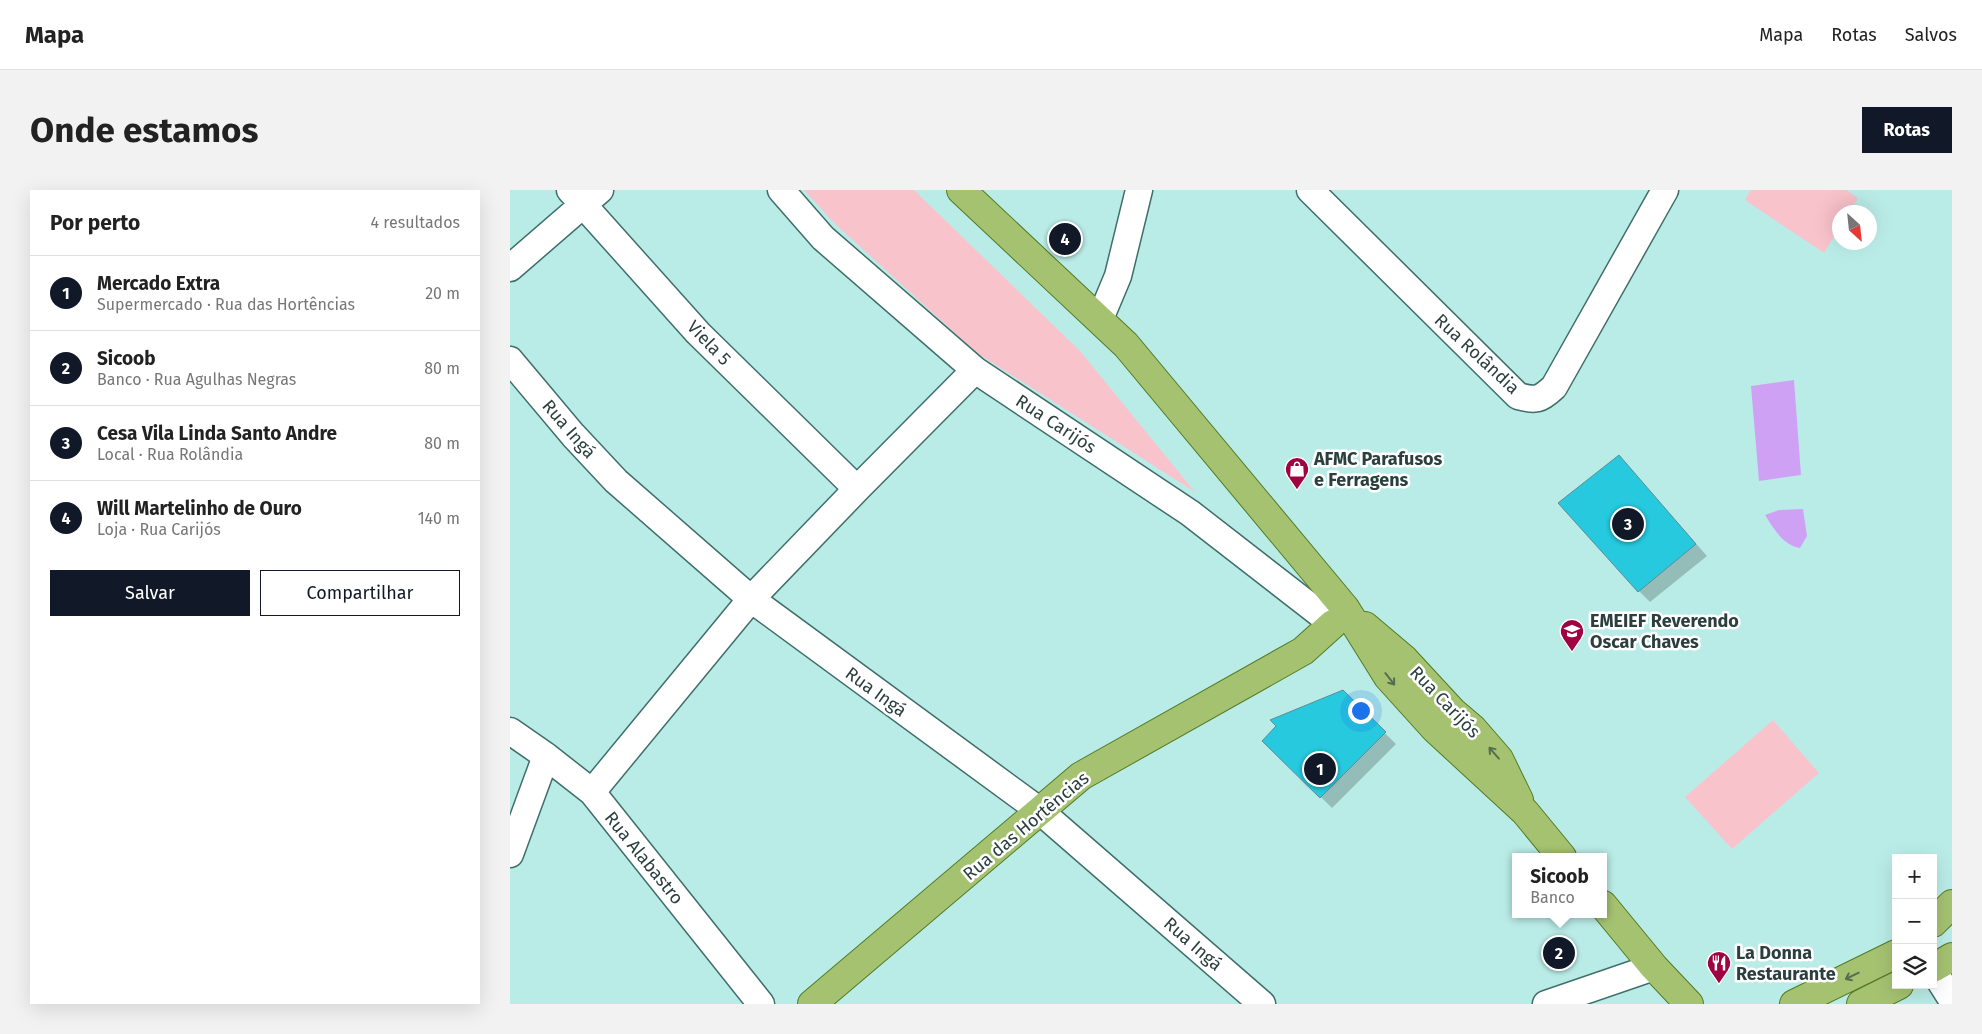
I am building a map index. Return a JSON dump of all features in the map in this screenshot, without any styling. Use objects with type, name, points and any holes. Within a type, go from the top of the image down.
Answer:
[{"type":"main road","name":"Rua Carijós","points":[[961,190],[1126,345],[1339,616],[1404,659],[1453,712],[1473,729],[1499,759],[1525,812],[1559,853]]},
{"type":"main road","name":"Rua das Hortências","points":[[812,1004],[967,875],[1081,776],[1303,651],[1339,616]]},
{"type":"main road","points":[[1937,919],[1952,904]]},
{"type":"main road","points":[[1607,911],[1654,967],[1689,1004]]},
{"type":"main road","points":[[1794,1004],[1892,956]]},
{"type":"main road","points":[[1937,966],[1952,956]]},
{"type":"main road","points":[[1861,1004],[1892,988]]},
{"type":"street","name":"Rua Carijós","points":[[781,190],[823,238],[975,370],[1190,513],[1339,616]]},
{"type":"street","points":[[1100,319],[1118,276],[1140,190]]},
{"type":"street","name":"Rua Rolândia","points":[[1310,190],[1518,396],[1533,400],[1543,397],[1554,387],[1656,194]]},
{"type":"street","points":[[510,268],[584,195]]},
{"type":"street","name":"Viela 5","points":[[584,195],[698,333],[856,489]]},
{"type":"street","name":"Rua Ingá","points":[[510,360],[573,436],[616,481],[751,599],[1040,811],[1262,1004]]},
{"type":"street","points":[[592,792],[751,599],[856,489],[975,370]]},
{"type":"street","name":"Rua Alabastro","points":[[510,731],[592,792],[760,1004]]},
{"type":"street","points":[[510,854],[546,756]]},
{"type":"street","points":[[1546,1004],[1654,967]]},
{"type":"street","points":[[1937,976],[1952,1000]]},
{"type":"shaded area","points":[[804,190],[914,190],[1080,351],[1195,492],[977,353],[834,223]]},
{"type":"shaded area","points":[[1751,190],[1846,190],[1858,198],[1854,205],[1832,205],[1832,240],[1824,253],[1745,200]]},
{"type":"shaded area","points":[[1794,380],[1801,475],[1759,481],[1751,386]]},
{"type":"shaded area","points":[[1803,509],[1807,536],[1800,548],[1784,540],[1765,515],[1779,510]]},
{"type":"shaded area","points":[[1773,720],[1819,773],[1732,849],[1685,797]]},
{"type":"building","points":[[1619,455],[1696,544],[1638,592],[1558,503]]},
{"type":"building","points":[[1343,690],[1386,732],[1320,798],[1262,741],[1276,726],[1270,720]]},
{"type":"place","name":"Will Martelinho de Ouro","points":[[1065,239]]},
{"type":"place","name":"AFMC Parafusos e Ferragens","points":[[1297,490]]},
{"type":"place","name":"Cesa Vila Linda Santo Andre","points":[[1628,524]]},
{"type":"place","name":"EMEIEF Reverendo Oscar Chaves","points":[[1572,652]]},
{"type":"place","name":"Mercado Extra","points":[[1320,769]]},
{"type":"place","name":"Sicoob","points":[[1559,953]]},
{"type":"place","name":"La Donna Restaurante","points":[[1719,984]]}]
